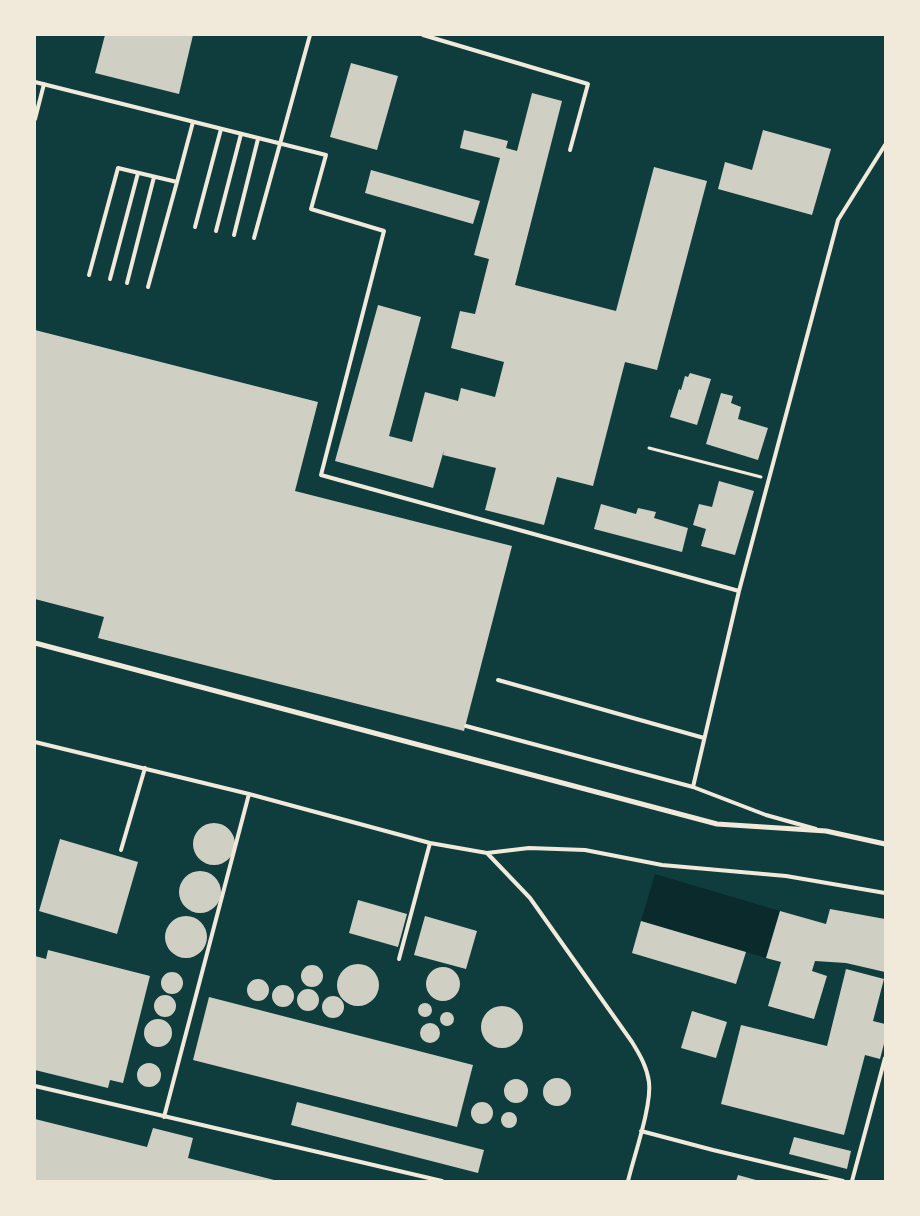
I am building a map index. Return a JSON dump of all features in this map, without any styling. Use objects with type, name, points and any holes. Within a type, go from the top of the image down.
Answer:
[{"type":"street","points":[[35,643],[717,824],[826,831],[885,844]]},
{"type":"lane","points":[[254,238],[310,35]]},
{"type":"lane","points":[[423,35],[588,84],[570,150]]},
{"type":"lane","points":[[35,82],[326,156],[311,209],[384,231],[320,475],[739,591]]},
{"type":"lane","points":[[35,119],[44,84]]},
{"type":"lane","points":[[148,287],[193,122]]},
{"type":"lane","points":[[195,227],[221,129]]},
{"type":"lane","points":[[216,231],[242,134]]},
{"type":"lane","points":[[234,235],[258,138]]},
{"type":"lane","points":[[693,787],[739,591],[838,220],[885,145]]},
{"type":"lane","points":[[89,275],[118,168],[177,182]]},
{"type":"lane","points":[[110,279],[138,173]]},
{"type":"lane","points":[[127,283],[154,177]]},
{"type":"lane","points":[[498,680],[704,738]]},
{"type":"lane","points":[[466,726],[693,787],[766,815],[826,831]]},
{"type":"lane","points":[[35,742],[249,794],[430,843],[487,853],[529,848],[584,850],[662,866],[786,876],[885,893]]},
{"type":"lane","points":[[121,850],[146,768]]},
{"type":"lane","points":[[164,1117],[249,794]]},
{"type":"lane","points":[[399,959],[430,843]]},
{"type":"lane","points":[[487,853],[530,898],[632,1042],[644,1062],[649,1083],[648,1101],[628,1181]]},
{"type":"lane","points":[[852,1181],[885,1058]]},
{"type":"lane","points":[[35,1086],[442,1181]]},
{"type":"lane","points":[[641,1131],[843,1181]]},
{"type":"path","points":[[649,448],[768,480]]},
{"type":"water","points":[[655,874],[780,911],[766,958],[641,921]]},
{"type":"building","points":[[105,35],[193,35],[179,94],[95,73]]},
{"type":"building","points":[[351,63],[398,76],[377,150],[330,137]]},
{"type":"building","points":[[532,93],[562,101],[515,285],[616,311],[654,167],[707,181],[657,370],[625,362],[593,486],[557,477],[544,525],[485,510],[496,468],[443,455],[444,450],[433,488],[335,461],[378,305],[421,317],[389,436],[412,442],[425,392],[458,401],[461,388],[495,397],[504,362],[451,348],[460,311],[475,314],[489,259],[474,255],[500,158],[460,148],[464,130],[508,141],[506,148],[517,151]]},
{"type":"building","points":[[763,130],[831,149],[812,215],[718,189],[725,162],[752,170]]},
{"type":"building","points":[[371,170],[480,201],[473,224],[365,193]]},
{"type":"building","points":[[35,330],[318,402],[295,491],[512,546],[464,731],[98,638],[104,617],[35,599]]},
{"type":"building","points":[[690,373],[711,379],[697,425],[670,417],[679,389],[681,390],[685,376],[688,377]]},
{"type":"building","points":[[721,393],[733,396],[731,403],[741,407],[738,419],[768,428],[758,460],[706,444]]},
{"type":"building","points":[[719,481],[754,491],[735,555],[701,546],[706,529],[693,525],[699,504],[712,507]]},
{"type":"building","points":[[601,504],[636,514],[638,508],[656,512],[654,518],[688,528],[682,552],[594,529]]},
{"type":"building","points":[[214,823],[229,829],[235,844],[229,859],[214,865],[199,859],[193,844],[199,829]]},
{"type":"building","points":[[60,839],[138,862],[117,934],[39,911]]},
{"type":"building","points":[[200,871],[215,877],[221,892],[215,907],[200,913],[185,907],[179,892],[185,877]]},
{"type":"building","points":[[358,900],[407,914],[398,947],[349,933]]},
{"type":"building","points":[[830,909],[885,919],[885,972],[846,963],[815,961],[812,971],[827,976],[814,1019],[768,1006],[781,962],[766,958],[780,911],[826,924]]},
{"type":"building","points":[[186,916],[201,922],[207,937],[201,952],[186,958],[171,952],[165,937],[171,922]]},
{"type":"building","points":[[425,916],[477,931],[466,969],[414,955]]},
{"type":"building","points":[[641,921],[746,952],[736,984],[632,953]]},
{"type":"building","points":[[48,950],[150,976],[123,1083],[110,1080],[108,1088],[35,1070],[35,956],[46,959]]},
{"type":"building","points":[[358,964],[373,970],[379,985],[373,1000],[358,1006],[343,1000],[337,985],[343,970]]},
{"type":"building","points":[[312,965],[320,968],[323,976],[320,984],[312,987],[304,984],[301,976],[304,968]]},
{"type":"building","points":[[443,967],[450,968],[455,972],[459,977],[459,991],[455,996],[450,1000],[443,1001],[436,1000],[431,996],[427,991],[426,984],[427,977],[431,972],[436,968]]},
{"type":"building","points":[[846,969],[884,979],[873,1021],[885,1024],[885,1040],[880,1059],[865,1055],[844,1135],[721,1104],[741,1025],[827,1046]]},
{"type":"building","points":[[172,972],[180,975],[183,983],[180,991],[172,994],[164,991],[161,983],[164,975]]},
{"type":"building","points":[[258,979],[266,982],[269,990],[266,998],[258,1001],[250,998],[247,990],[250,982]]},
{"type":"building","points":[[283,985],[291,988],[294,996],[291,1004],[283,1007],[275,1004],[272,996],[275,988]]},
{"type":"building","points":[[308,989],[316,992],[319,1000],[316,1008],[308,1011],[300,1008],[297,1000],[300,992]]},
{"type":"building","points":[[165,995],[173,998],[176,1006],[173,1014],[165,1017],[157,1014],[154,1006],[157,998]]},
{"type":"building","points":[[333,996],[341,999],[344,1007],[341,1015],[333,1018],[325,1015],[322,1007],[325,999]]},
{"type":"building","points":[[209,997],[473,1065],[457,1127],[193,1060]]},
{"type":"building","points":[[425,1003],[430,1005],[432,1010],[430,1015],[425,1017],[420,1015],[418,1010],[420,1005]]},
{"type":"building","points":[[502,1006],[517,1012],[523,1027],[517,1042],[502,1048],[487,1042],[481,1027],[487,1012]]},
{"type":"building","points":[[692,1011],[727,1022],[716,1058],[681,1048]]},
{"type":"building","points":[[447,1012],[452,1014],[454,1019],[452,1024],[447,1026],[442,1024],[440,1019],[442,1014]]},
{"type":"building","points":[[158,1019],[168,1023],[172,1033],[168,1043],[158,1047],[148,1043],[144,1033],[148,1023]]},
{"type":"building","points":[[426,1023],[434,1023],[440,1029],[440,1037],[434,1043],[426,1043],[420,1037],[420,1029]]},
{"type":"building","points":[[149,1063],[157,1067],[161,1075],[157,1083],[149,1087],[141,1083],[137,1075],[141,1067]]},
{"type":"building","points":[[557,1078],[567,1082],[571,1092],[567,1102],[557,1106],[547,1102],[543,1092],[547,1082]]},
{"type":"building","points":[[511,1079],[521,1079],[528,1086],[528,1096],[521,1103],[511,1103],[504,1096],[504,1086]]},
{"type":"building","points":[[297,1102],[484,1150],[478,1173],[291,1125]]},
{"type":"building","points":[[482,1102],[490,1105],[493,1113],[490,1121],[482,1124],[474,1121],[471,1113],[474,1105]]},
{"type":"building","points":[[506,1112],[512,1112],[517,1117],[515,1126],[506,1128],[501,1123],[501,1117]]},
{"type":"building","points":[[35,1119],[147,1147],[153,1128],[193,1138],[188,1158],[278,1181],[35,1181]]},
{"type":"building","points":[[794,1137],[851,1151],[847,1169],[789,1154]]},
{"type":"building","points":[[738,1175],[756,1180],[756,1181],[736,1181]]}]
